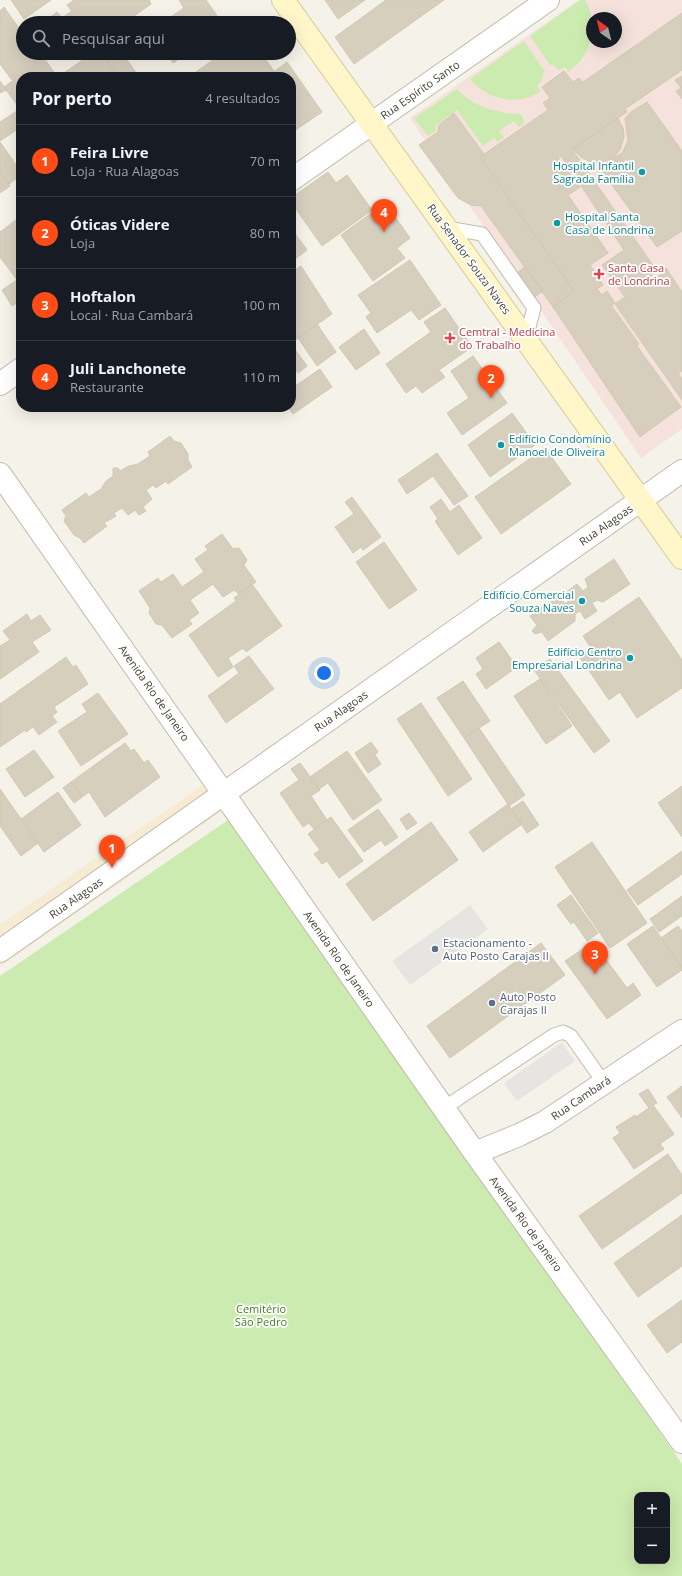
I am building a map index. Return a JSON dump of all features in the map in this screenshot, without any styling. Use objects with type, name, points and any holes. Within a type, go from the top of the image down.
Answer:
[{"type":"main road","name":"Rua Senador Souza Naves","points":[[283,0],[294,16]]},
{"type":"main road","name":"Rua Senador Souza Naves","points":[[296,18],[682,558]]},
{"type":"street","name":"Rua Espírito Santo","points":[[296,177],[548,0]]},
{"type":"street","points":[[0,384],[16,373]]},
{"type":"street","name":"Rua Alagoas","points":[[0,951],[682,471]]},
{"type":"street","name":"Avenida Rio de Janeiro","points":[[0,474],[475,1154],[682,1442]]},
{"type":"street","name":"Rua Cambará","points":[[475,1154],[545,1122],[682,1031]]},
{"type":"lane","points":[[444,1108],[554,1035],[563,1032],[571,1036],[604,1083]]},
{"type":"shaded area","name":"Santa Casa de Londrina","points":[[579,0],[682,0],[682,429],[641,458],[410,118]]},
{"type":"shaded area","points":[[203,785],[221,812],[0,967],[0,924]]},
{"type":"shaded area","name":"Estacionamento - Auto Posto Carajas II","points":[[470,905],[488,929],[410,985],[392,961]]},
{"type":"shaded area","points":[[562,1042],[575,1061],[517,1101],[504,1083]]},
{"type":"green space","points":[[580,0],[585,0],[590,12],[586,12],[586,48],[588,48],[583,57],[568,72],[565,67],[558,70],[554,65],[550,65],[530,36]]},
{"type":"green space","points":[[524,41],[544,70],[542,81],[537,86],[541,91],[523,99],[503,99],[485,92],[470,79]]},
{"type":"green space","points":[[457,89],[478,105],[503,112],[520,114],[525,122],[519,127],[514,121],[499,131],[504,137],[498,142],[494,138],[483,146],[457,110],[436,125],[435,132],[428,136],[414,118]]},
{"type":"green space","name":"Cemitério São Pedro","points":[[231,818],[682,1464],[682,1576],[0,1576],[0,976]]},
{"type":"building","points":[[11,0],[51,0],[28,16],[22,16]]},
{"type":"building","points":[[74,0],[149,0],[151,4],[134,16],[65,16],[72,11],[67,5]]},
{"type":"building","points":[[179,0],[206,0],[217,16],[172,16],[184,8]]},
{"type":"building","points":[[325,0],[365,0],[338,19]]},
{"type":"building","points":[[386,0],[444,0],[354,64],[335,37]]},
{"type":"building","points":[[4,7],[16,24],[16,60],[40,60],[23,72],[16,72],[16,77],[12,80],[0,64],[0,11]]},
{"type":"building","points":[[57,12],[60,16],[52,16]]},
{"type":"building","name":"Hospital Santa Casa de Londrina","points":[[682,13],[682,70],[625,109],[627,112],[572,149],[657,271],[650,276],[653,280],[663,273],[661,271],[666,268],[682,292],[682,371],[678,373],[682,379],[682,400],[615,304],[625,297],[602,265],[624,250],[561,156],[558,158],[580,187],[568,195],[608,253],[590,265],[603,285],[597,289],[602,295],[607,291],[615,303],[611,305],[639,344],[637,346],[681,407],[640,437],[553,307],[574,291],[480,157],[548,110],[543,103],[550,98],[542,87],[564,71],[573,82],[579,78],[583,82]]},
{"type":"building","points":[[41,60],[45,60],[54,72],[25,72]]},
{"type":"building","points":[[83,60],[106,60],[114,72],[65,72]]},
{"type":"building","points":[[106,60],[127,60],[136,72],[114,72]]},
{"type":"building","points":[[213,60],[266,60],[274,71],[273,72],[196,72]]},
{"type":"building","points":[[287,62],[294,72],[274,72]]},
{"type":"building","points":[[296,75],[322,112],[296,130]]},
{"type":"building","points":[[682,76],[682,99],[676,91],[681,88],[675,80]]},
{"type":"building","points":[[16,78],[16,103],[4,87]]},
{"type":"building","points":[[0,81],[7,90],[0,93]]},
{"type":"building","name":"Hospital Infantil Sagrada Família","points":[[647,102],[682,151],[682,231],[657,247],[599,167],[622,153],[628,141],[625,118],[631,112]]},
{"type":"building","points":[[16,112],[16,130],[0,141],[0,122]]},
{"type":"building","points":[[454,113],[484,154],[480,157],[574,291],[553,307],[481,206],[471,205],[458,198],[419,145],[438,132],[439,125]]},
{"type":"building","points":[[618,118],[623,128],[624,137],[620,150],[613,158],[602,162],[589,161],[581,157],[573,149]]},
{"type":"building","points":[[0,142],[16,165],[16,179],[9,184],[0,172]]},
{"type":"building","points":[[0,172],[10,186],[0,193]]},
{"type":"building","points":[[328,172],[336,183],[347,175],[372,210],[322,246],[296,209],[296,194]]},
{"type":"building","points":[[385,203],[410,238],[397,248],[405,258],[373,281],[341,235]]},
{"type":"building","points":[[16,220],[16,278],[0,257],[0,232]]},
{"type":"building","points":[[296,235],[307,250],[296,258]]},
{"type":"building","points":[[410,260],[441,305],[419,320],[411,310],[377,333],[366,317],[371,313],[358,295]]},
{"type":"building","points":[[301,266],[332,314],[298,338],[296,335],[296,270]]},
{"type":"building","points":[[525,267],[543,291],[529,301],[511,277]]},
{"type":"building","points":[[16,281],[16,303],[12,306],[2,290]]},
{"type":"building","points":[[445,308],[472,347],[439,370],[445,377],[422,393],[416,386],[406,393],[386,364],[431,332],[424,322]]},
{"type":"building","points":[[317,324],[336,352],[317,366],[298,338]]},
{"type":"building","points":[[364,329],[380,353],[356,370],[339,347]]},
{"type":"building","points":[[296,351],[307,366],[298,373],[296,370]]},
{"type":"building","points":[[473,356],[507,403],[462,435],[447,413],[469,398],[451,371]]},
{"type":"building","points":[[320,369],[332,387],[296,412],[296,386]]},
{"type":"building","name":"Edifício Condomínio Manoel de Oliveira","points":[[512,413],[535,445],[490,477],[468,445]]},
{"type":"building","points":[[170,436],[174,441],[181,443],[188,454],[188,460],[192,467],[168,484],[166,481],[156,488],[153,485],[146,490],[152,499],[143,507],[146,511],[139,515],[135,510],[128,515],[122,508],[114,513],[116,516],[104,523],[107,526],[84,543],[80,538],[74,535],[64,521],[66,516],[62,510],[86,493],[89,497],[101,489],[106,481],[113,476],[113,468],[118,468],[120,471],[129,466],[138,464],[150,456],[148,452]]},
{"type":"building","points":[[545,448],[571,484],[501,534],[475,497]]},
{"type":"building","points":[[437,453],[468,496],[454,505],[433,476],[407,494],[398,480]]},
{"type":"building","points":[[352,497],[381,537],[363,550],[361,547],[353,553],[335,527],[354,514],[345,502]]},
{"type":"building","points":[[441,499],[450,512],[459,505],[482,538],[458,555],[435,521],[438,519],[430,507]]},
{"type":"building","points":[[222,534],[233,549],[239,548],[247,560],[244,565],[256,582],[239,594],[234,590],[223,597],[213,584],[190,600],[199,613],[189,620],[192,624],[172,638],[162,625],[156,624],[149,613],[150,608],[139,591],[158,578],[161,582],[173,574],[182,587],[204,572],[195,559],[208,550],[205,546]]},
{"type":"building","points":[[384,542],[417,590],[389,609],[356,562]]},
{"type":"building","name":"Edifício Comercial Souza Naves","points":[[614,559],[630,584],[603,602],[597,600],[592,603],[597,611],[585,619],[580,611],[575,614],[575,621],[548,641],[542,632],[535,634],[532,631],[537,625],[530,616],[559,596],[565,604],[571,599],[566,592],[577,584],[583,591],[588,587],[585,579]]},
{"type":"building","points":[[252,584],[282,626],[246,652],[243,648],[228,658],[233,667],[218,677],[189,635],[236,601],[234,598]]},
{"type":"building","name":"Edifício Centro Empresarial Londrina","points":[[639,597],[682,660],[682,688],[637,718],[620,692],[609,700],[579,656],[591,648],[583,636]]},
{"type":"building","points":[[27,614],[31,621],[40,615],[51,630],[32,642],[39,652],[0,679],[0,646],[10,640],[3,631]]},
{"type":"building","points":[[499,642],[517,667],[486,689],[476,674],[483,669],[476,658]]},
{"type":"building","points":[[249,656],[274,689],[226,723],[208,696],[239,673],[234,666]]},
{"type":"building","points":[[66,657],[73,667],[76,665],[88,684],[54,707],[57,712],[52,716],[57,722],[39,735],[33,727],[26,732],[25,730],[0,747],[0,704]]},
{"type":"building","points":[[550,659],[610,741],[594,753],[534,670]]},
{"type":"building","points":[[540,679],[572,726],[546,744],[514,696]]},
{"type":"building","points":[[463,681],[490,721],[464,738],[437,698]]},
{"type":"building","points":[[98,693],[128,734],[81,766],[58,731],[87,712],[82,704]]},
{"type":"building","points":[[421,703],[472,779],[448,796],[397,719]]},
{"type":"building","points":[[479,728],[525,795],[509,806],[464,738]]},
{"type":"building","points":[[371,742],[378,752],[375,755],[381,764],[368,773],[355,753]]},
{"type":"building","points":[[125,743],[131,751],[134,749],[144,763],[148,760],[160,777],[105,817],[89,792],[82,797],[71,782]]},
{"type":"building","points":[[34,750],[54,777],[25,797],[6,769]]},
{"type":"building","points":[[347,751],[382,800],[353,820],[328,783],[319,789],[310,777]]},
{"type":"building","points":[[300,763],[320,790],[311,796],[327,820],[314,829],[309,823],[303,827],[280,793],[299,780],[291,769]]},
{"type":"building","points":[[71,782],[82,797],[74,803],[63,788]]},
{"type":"building","points":[[682,786],[682,837],[658,803]]},
{"type":"building","points":[[0,789],[38,843],[21,856],[0,826]]},
{"type":"building","points":[[58,792],[81,825],[44,852],[21,819]]},
{"type":"building","points":[[523,801],[539,825],[527,833],[511,809]]},
{"type":"building","points":[[508,804],[522,824],[483,852],[469,832]]},
{"type":"building","points":[[378,809],[398,837],[385,846],[381,840],[364,852],[348,830]]},
{"type":"building","points":[[409,813],[417,823],[407,830],[400,819]]},
{"type":"building","points":[[331,817],[363,861],[339,878],[327,861],[322,864],[314,854],[320,850],[308,834]]},
{"type":"building","points":[[431,822],[458,860],[373,921],[346,884]]},
{"type":"building","points":[[592,842],[647,923],[610,948],[555,867]]},
{"type":"building","points":[[682,851],[682,874],[638,905],[627,890]]},
{"type":"building","points":[[571,895],[598,933],[587,941],[574,922],[571,924],[557,905]]},
{"type":"building","points":[[682,896],[682,916],[659,932],[650,919]]},
{"type":"building","points":[[653,926],[682,968],[682,970],[657,987],[627,944]]},
{"type":"building","points":[[678,926],[682,931],[682,968],[661,938]]},
{"type":"building","points":[[593,942],[627,988],[633,983],[641,995],[607,1019],[565,961]]},
{"type":"building","name":"Auto Posto Carajas II","points":[[541,943],[565,975],[450,1058],[427,1026]]},
{"type":"building","points":[[682,1086],[682,1118],[667,1097]]},
{"type":"building","points":[[648,1089],[657,1103],[653,1105],[674,1134],[660,1144],[664,1149],[634,1169],[613,1138],[620,1133],[616,1127],[635,1115],[636,1117],[649,1108],[639,1094]]},
{"type":"building","points":[[668,1154],[682,1175],[682,1193],[602,1249],[579,1216]]},
{"type":"building","points":[[682,1215],[682,1266],[638,1297],[614,1263]]},
{"type":"building","points":[[682,1300],[682,1342],[667,1353],[647,1325]]},
{"type":"place","name":"Hospital Infantil Sagrada Família","points":[[642,172]]},
{"type":"place","name":"Hospital Santa Casa de Londrina","points":[[557,223]]},
{"type":"place","name":"Juli Lanchonete","points":[[384,232]]},
{"type":"place","name":"Santa Casa de Londrina","points":[[599,274]]},
{"type":"place","name":"Cemtral - Medicina do Trabalho","points":[[450,338]]},
{"type":"place","name":"Óticas Videre","points":[[491,398]]},
{"type":"place","name":"Edifício Condomínio Manoel de Oliveira","points":[[501,445]]},
{"type":"place","name":"Edifício Comercial Souza Naves","points":[[582,601]]},
{"type":"place","name":"Edifício Centro Empresarial Londrina","points":[[630,658]]},
{"type":"place","name":"Feira Livre","points":[[112,868]]},
{"type":"place","name":"Estacionamento - Auto Posto Carajas II","points":[[435,949]]},
{"type":"place","name":"Hoftalon","points":[[595,974]]},
{"type":"place","name":"Auto Posto Carajas II","points":[[492,1003]]}]
